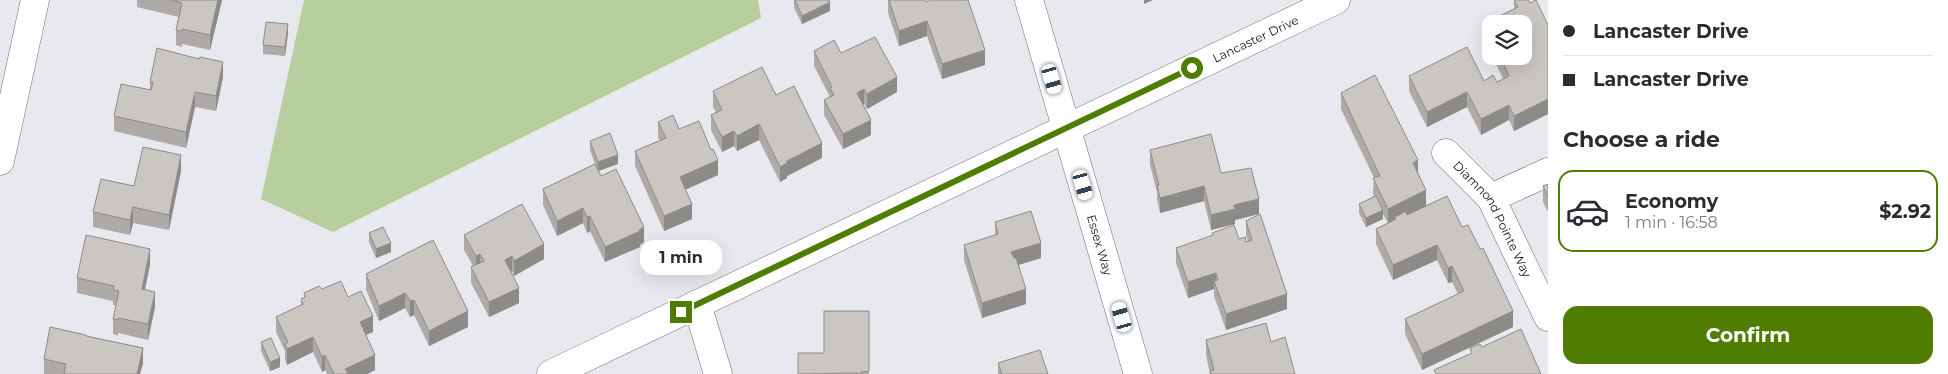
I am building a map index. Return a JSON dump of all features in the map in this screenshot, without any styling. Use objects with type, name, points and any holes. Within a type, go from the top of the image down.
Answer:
[{"type":"street","points":[[0,161],[35,0]]},
{"type":"street","name":"Essex Way","points":[[1029,0],[1138,374]]},
{"type":"street","name":"Lancaster Drive","points":[[551,374],[1336,0]]},
{"type":"street","name":"Diamnond Pointe Way","points":[[1446,153],[1491,198],[1548,317]]},
{"type":"street","points":[[1491,198],[1548,172]]},
{"type":"street","points":[[697,304],[718,374]]},
{"type":"green space","points":[[304,0],[758,0],[761,18],[333,232],[261,199]]},
{"type":"building","points":[[171,0],[218,0],[210,35],[182,29],[182,31],[176,30],[182,3]]},
{"type":"building","points":[[795,0],[829,0],[830,2],[802,16]]},
{"type":"building","points":[[889,0],[926,0],[927,2],[931,0],[968,0],[985,50],[942,64],[927,21],[899,31]]},
{"type":"building","points":[[1528,0],[1530,3],[1536,0],[1548,25],[1548,99],[1514,116],[1509,105],[1481,119],[1467,92],[1427,112],[1409,76],[1467,47],[1484,81],[1493,75],[1497,82],[1509,76],[1504,65],[1532,65],[1532,15],[1502,15],[1518,7],[1514,1]]},
{"type":"building","points":[[266,22],[288,24],[285,47],[263,45]]},
{"type":"building","points":[[875,37],[897,77],[867,94],[864,89],[857,93],[871,120],[843,134],[824,100],[834,95],[814,51],[834,40],[841,53]]},
{"type":"building","points":[[157,48],[199,59],[200,57],[223,62],[216,96],[195,92],[186,132],[114,116],[121,84],[151,90],[153,82],[150,82]]},
{"type":"building","points":[[762,67],[776,95],[794,86],[822,143],[787,161],[787,163],[780,167],[759,124],[737,136],[734,131],[722,137],[711,115],[722,110],[713,91]]},
{"type":"building","points":[[1375,75],[1418,160],[1413,163],[1426,190],[1388,209],[1373,178],[1380,176],[1341,93]]},
{"type":"building","points":[[673,115],[679,129],[699,121],[711,150],[713,149],[718,160],[680,177],[692,204],[664,216],[635,151],[666,138],[658,122]]},
{"type":"building","points":[[610,133],[618,155],[598,162],[590,141]]},
{"type":"building","points":[[1211,134],[1221,173],[1251,168],[1259,199],[1234,205],[1235,209],[1211,215],[1204,186],[1160,198],[1157,185],[1159,185],[1150,150]]},
{"type":"building","points":[[143,147],[181,155],[169,215],[133,207],[130,220],[93,212],[101,179],[134,186]]},
{"type":"building","points":[[595,164],[601,176],[616,169],[644,227],[640,231],[605,247],[590,216],[587,217],[583,208],[557,221],[543,189]]},
{"type":"building","points":[[1548,184],[1548,197],[1543,186]]},
{"type":"building","points":[[1376,196],[1383,210],[1366,218],[1359,204]]},
{"type":"building","points":[[1447,196],[1462,227],[1468,225],[1480,249],[1483,248],[1513,311],[1422,354],[1405,319],[1464,291],[1452,266],[1448,268],[1437,245],[1393,265],[1376,229],[1396,219],[1395,217],[1406,211],[1407,215]]},
{"type":"building","points":[[522,204],[544,244],[514,261],[512,256],[505,260],[519,288],[489,302],[471,267],[484,261],[480,254],[476,256],[464,235]]},
{"type":"building","points":[[1031,211],[1041,243],[1011,252],[1014,258],[1016,258],[1026,289],[982,303],[964,245],[998,234],[995,222]]},
{"type":"building","points":[[1260,214],[1287,294],[1226,314],[1214,281],[1218,280],[1216,273],[1188,282],[1176,248],[1213,235],[1212,233],[1234,225],[1239,239],[1245,237],[1246,242],[1252,240],[1246,221]]},
{"type":"building","points":[[383,227],[391,243],[376,249],[369,233]]},
{"type":"building","points":[[86,235],[150,249],[142,289],[155,292],[148,324],[118,318],[118,320],[113,319],[119,291],[113,290],[114,286],[77,278]]},
{"type":"building","points":[[433,240],[468,311],[429,331],[414,300],[410,301],[405,293],[379,306],[366,274]]},
{"type":"building","points":[[341,281],[348,297],[361,291],[373,316],[360,322],[375,355],[345,369],[348,373],[334,374],[325,355],[322,357],[313,337],[287,349],[285,344],[288,342],[276,317],[303,304],[301,299],[305,297],[304,293],[319,286],[322,289]]},
{"type":"building","points":[[824,311],[869,311],[869,371],[861,372],[861,374],[798,374],[798,353],[824,353]]},
{"type":"building","points":[[1266,323],[1271,342],[1285,337],[1295,374],[1211,374],[1210,371],[1214,370],[1206,340]]},
{"type":"building","points":[[50,327],[143,348],[137,374],[64,374],[66,364],[44,359]]},
{"type":"building","points":[[1521,329],[1541,374],[1436,374],[1434,370],[1472,353],[1470,348],[1480,344],[1482,347]]},
{"type":"building","points":[[271,338],[280,358],[270,362],[261,342]]},
{"type":"building","points":[[1040,350],[1048,374],[1002,374],[998,363]]},
{"type":"route","points":[[681,312],[1192,68]]}]
